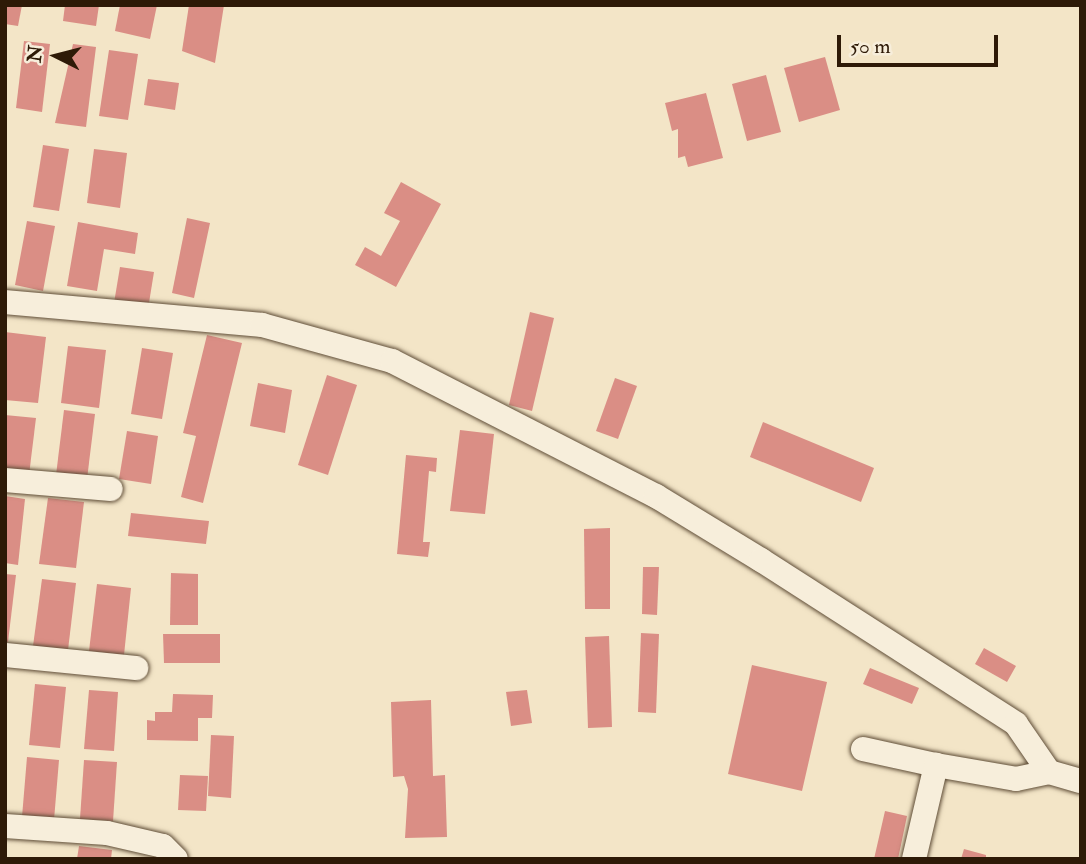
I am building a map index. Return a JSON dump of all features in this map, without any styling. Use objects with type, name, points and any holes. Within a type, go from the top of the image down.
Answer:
[{"type":"street","points":[[5,302],[262,324],[392,361],[656,496],[773,567],[1016,724],[1049,772]]},
{"type":"street","points":[[5,480],[111,489]]},
{"type":"street","points":[[5,655],[135,668]]},
{"type":"street","points":[[863,748],[936,765],[1016,779],[1049,772],[1081,781]]},
{"type":"street","points":[[914,859],[936,765]]},
{"type":"street","points":[[5,826],[107,833],[163,846],[176,859]]},
{"type":"building","points":[[5,5],[22,5],[18,26],[5,24]]},
{"type":"building","points":[[65,5],[99,5],[96,26],[63,21]]},
{"type":"building","points":[[120,5],[157,5],[150,39],[115,31]]},
{"type":"building","points":[[189,5],[224,5],[215,63],[182,51]]},
{"type":"building","points":[[24,41],[50,44],[42,112],[16,108]]},
{"type":"building","points":[[73,44],[96,47],[86,127],[55,123]]},
{"type":"building","points":[[109,50],[138,54],[128,120],[99,116]]},
{"type":"building","points":[[825,57],[840,110],[799,122],[784,68]]},
{"type":"building","points":[[766,75],[781,132],[747,141],[732,84]]},
{"type":"building","points":[[148,79],[179,83],[175,110],[144,105]]},
{"type":"building","points":[[706,93],[723,158],[688,167],[685,156],[678,158],[678,129],[672,131],[665,103]]},
{"type":"building","points":[[43,145],[69,149],[59,211],[33,207]]},
{"type":"building","points":[[94,149],[127,153],[120,208],[87,203]]},
{"type":"building","points":[[401,182],[441,204],[396,287],[355,265],[365,247],[381,256],[400,221],[384,213]]},
{"type":"building","points":[[187,218],[210,223],[194,298],[172,293]]},
{"type":"building","points":[[27,221],[55,226],[43,291],[15,285]]},
{"type":"building","points":[[78,222],[138,233],[135,254],[104,249],[97,291],[67,286]]},
{"type":"building","points":[[120,267],[154,272],[148,309],[114,303]]},
{"type":"building","points":[[530,312],[554,318],[532,411],[509,405]]},
{"type":"building","points":[[5,332],[46,337],[38,403],[5,400]]},
{"type":"building","points":[[207,335],[242,343],[203,503],[181,497],[196,436],[183,433]]},
{"type":"building","points":[[68,346],[106,350],[99,408],[61,403]]},
{"type":"building","points":[[142,348],[173,353],[162,419],[131,414]]},
{"type":"building","points":[[327,375],[357,385],[328,475],[298,465]]},
{"type":"building","points":[[615,378],[637,386],[618,439],[596,431]]},
{"type":"building","points":[[258,383],[292,390],[285,433],[250,426]]},
{"type":"building","points":[[64,410],[95,414],[87,479],[56,475]]},
{"type":"building","points":[[5,415],[36,418],[29,475],[5,473]]},
{"type":"building","points":[[763,422],[874,468],[861,502],[750,457]]},
{"type":"building","points":[[460,430],[494,434],[485,514],[450,511]]},
{"type":"building","points":[[127,431],[158,436],[151,484],[119,479]]},
{"type":"building","points":[[406,455],[437,458],[436,472],[429,471],[423,542],[430,542],[428,557],[397,554]]},
{"type":"building","points":[[5,496],[25,499],[18,565],[5,563]]},
{"type":"building","points":[[48,498],[84,502],[76,568],[39,564]]},
{"type":"building","points":[[131,513],[209,521],[206,544],[128,536]]},
{"type":"building","points":[[610,528],[610,609],[585,609],[584,529]]},
{"type":"building","points":[[643,567],[659,567],[657,615],[642,614]]},
{"type":"building","points":[[171,573],[198,574],[198,625],[170,625]]},
{"type":"building","points":[[5,574],[16,575],[8,642],[5,641]]},
{"type":"building","points":[[42,579],[76,583],[68,650],[33,646]]},
{"type":"building","points":[[97,584],[131,588],[124,655],[89,651]]},
{"type":"building","points":[[641,633],[659,634],[656,713],[638,712]]},
{"type":"building","points":[[163,634],[220,634],[220,663],[164,663]]},
{"type":"building","points":[[609,636],[612,727],[588,728],[585,637]]},
{"type":"building","points":[[984,648],[1016,666],[1007,682],[975,664]]},
{"type":"building","points":[[752,665],[827,682],[802,791],[728,774]]},
{"type":"building","points":[[870,668],[919,688],[912,704],[863,684]]},
{"type":"building","points":[[35,684],[66,687],[60,748],[29,745]]},
{"type":"building","points":[[89,690],[118,692],[114,751],[84,749]]},
{"type":"building","points":[[527,690],[532,723],[511,726],[506,692]]},
{"type":"building","points":[[173,694],[213,695],[212,718],[198,718],[198,741],[147,740],[147,720],[155,721],[155,712],[172,712]]},
{"type":"building","points":[[431,700],[433,776],[445,775],[447,837],[405,838],[408,789],[404,776],[393,777],[391,702]]},
{"type":"building","points":[[211,735],[234,736],[231,798],[208,796]]},
{"type":"building","points":[[27,757],[59,760],[54,820],[22,817]]},
{"type":"building","points":[[84,760],[117,762],[113,821],[80,819]]},
{"type":"building","points":[[180,775],[208,776],[206,811],[178,810]]},
{"type":"building","points":[[885,811],[907,816],[898,859],[874,859]]},
{"type":"building","points":[[79,846],[112,850],[111,859],[77,859]]},
{"type":"building","points":[[964,849],[986,855],[986,859],[961,859]]}]
